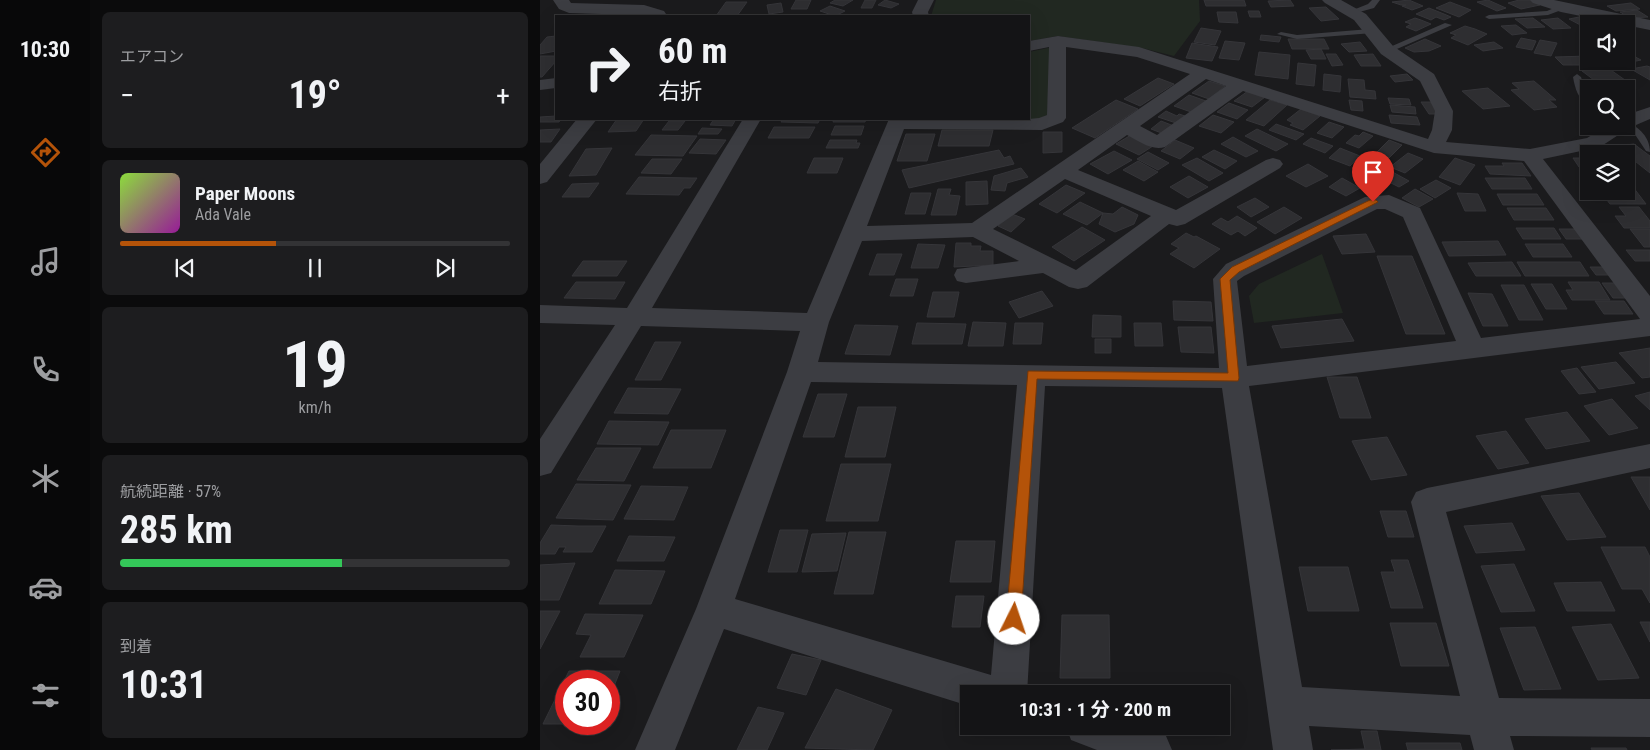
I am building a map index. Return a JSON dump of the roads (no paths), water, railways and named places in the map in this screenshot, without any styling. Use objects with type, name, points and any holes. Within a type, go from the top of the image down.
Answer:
[{"type":"street","points":[[561,0],[564,6],[570,8],[660,11]]},
{"type":"street","points":[[921,15],[920,12],[926,0]]},
{"type":"street","points":[[1330,0],[1360,17],[1387,50],[1428,78],[1444,112],[1442,130],[1434,147]]},
{"type":"street","points":[[1538,0],[1561,7],[1650,25]]},
{"type":"street","points":[[655,750],[714,609],[801,372],[816,322],[897,121],[1042,124],[1056,118],[1058,41]]},
{"type":"street","points":[[1030,46],[1058,41],[1139,52],[1434,147],[1530,155],[1593,143],[1606,135]]},
{"type":"street","points":[[977,230],[1205,72]]},
{"type":"street","points":[[540,85],[555,83]]},
{"type":"street","points":[[1126,127],[1158,143],[1241,84]]},
{"type":"street","points":[[1635,118],[1650,114]]},
{"type":"street","points":[[540,178],[586,120]]},
{"type":"street","points":[[540,464],[634,317],[751,120]]},
{"type":"street","points":[[1530,155],[1647,304]]},
{"type":"street","points":[[1063,171],[1177,219],[1272,164]]},
{"type":"street","points":[[1293,750],[1234,378],[1225,279],[1235,270],[1373,202],[1389,202],[1412,213],[1473,349]]},
{"type":"street","points":[[853,234],[977,230],[1078,281],[1167,215]]},
{"type":"street","points":[[966,276],[1048,265]]},
{"type":"street","points":[[540,314],[816,322]]},
{"type":"street","points":[[801,372],[1234,378],[1650,327]]},
{"type":"street","points":[[1009,685],[1032,374]]},
{"type":"street","points":[[1490,733],[1427,502],[1650,456]]},
{"type":"street","points":[[714,609],[963,685]]},
{"type":"street","points":[[1286,706],[1490,733],[1650,718]]},
{"type":"street","points":[[1110,735],[1152,750]]},
{"type":"lane","points":[[1352,12],[1371,6],[1376,0]]},
{"type":"lane","points":[[1489,17],[1548,13],[1561,7]]},
{"type":"lane","points":[[1387,50],[1448,25]]},
{"type":"lane","points":[[1281,34],[1297,37],[1370,31]]},
{"type":"lane","points":[[1577,78],[1580,88]]},
{"type":"lane","points":[[1635,130],[1640,134],[1650,149]]}]
